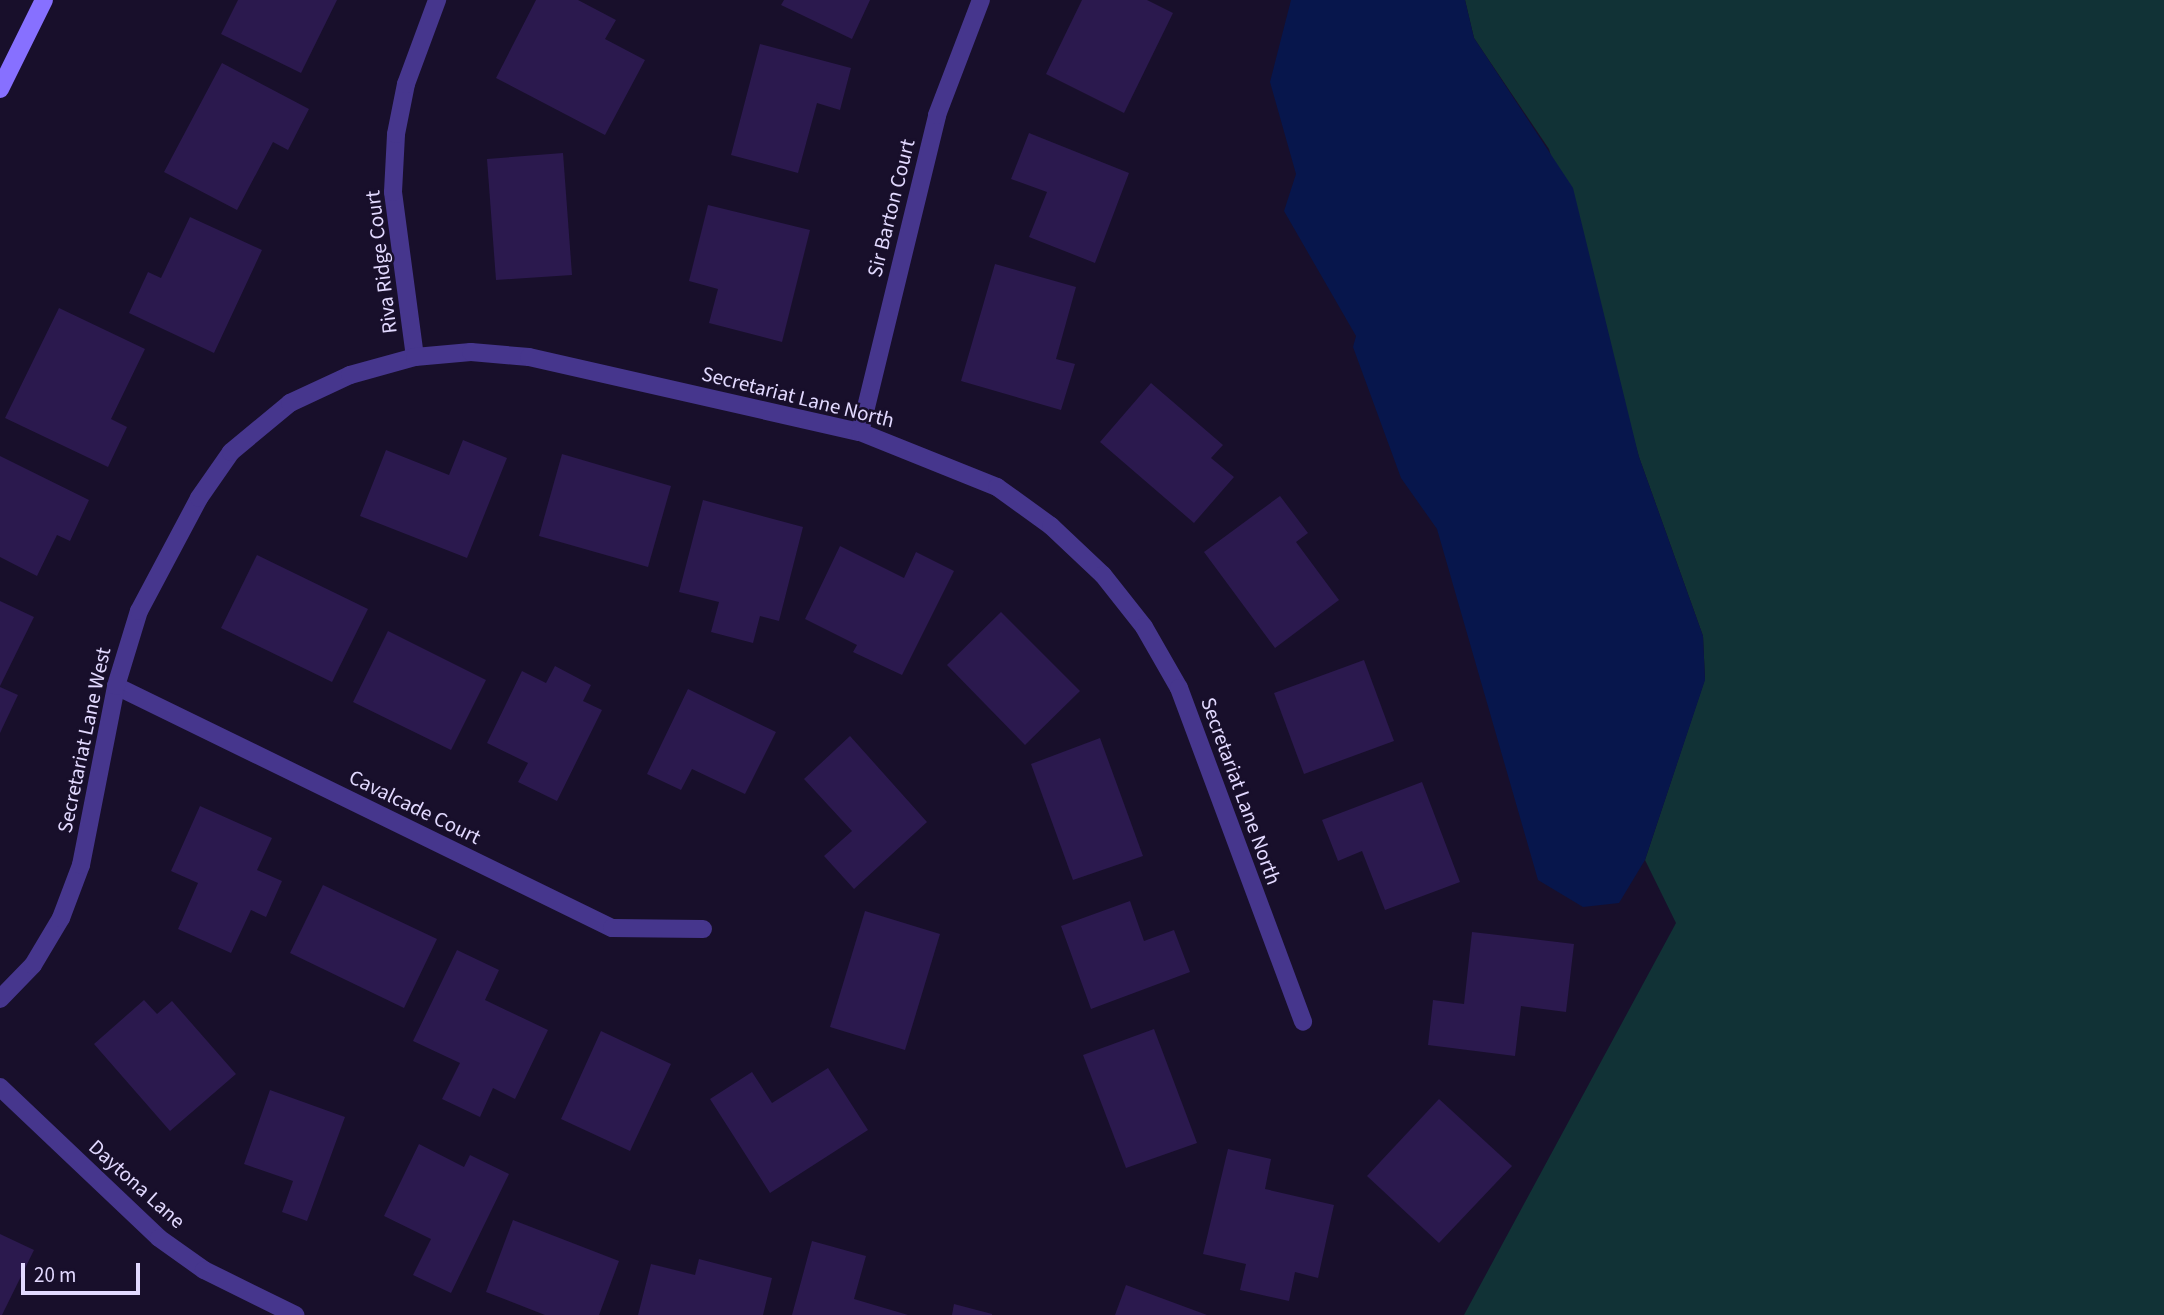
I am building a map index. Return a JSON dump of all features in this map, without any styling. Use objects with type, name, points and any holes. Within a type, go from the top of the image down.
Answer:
[{"type":"street","points":[[0,89],[44,0]]},
{"type":"street","name":"Riva Ridge Court","points":[[415,357],[393,192],[396,134],[406,84],[437,0]]},
{"type":"street","name":"Sir Barton Court","points":[[860,432],[937,115],[981,0]]},
{"type":"street","name":"Secretariat Lane North","points":[[415,357],[471,352],[528,357],[860,432],[997,487],[1051,526],[1103,575],[1144,627],[1179,688],[1303,1022]]},
{"type":"street","name":"Secretariat Lane West","points":[[0,999],[33,965],[61,918],[81,865],[116,686],[139,611],[199,498],[232,452],[290,403],[350,375],[415,357]]},
{"type":"street","name":"Cavalcade Court","points":[[116,686],[612,928],[703,929]]},
{"type":"street","name":"Daytona Lane","points":[[0,1087],[159,1238],[204,1270],[295,1315]]},
{"type":"green space","points":[[1465,0],[2164,0],[2164,1315],[1464,1315],[1676,923],[1645,860],[1705,679],[1703,636],[1639,457],[1549,149],[1474,38]]},
{"type":"shaded area","points":[[1291,0],[1465,0],[1474,38],[1573,188],[1639,457],[1703,636],[1705,680],[1645,860],[1619,903],[1583,907],[1538,880],[1437,529],[1401,478],[1353,347],[1356,336],[1284,211],[1296,174],[1270,82]]},
{"type":"building","points":[[238,0],[337,0],[301,73],[221,34]]},
{"type":"building","points":[[536,0],[578,0],[616,20],[605,39],[645,60],[605,135],[496,78]]},
{"type":"building","points":[[784,0],[870,0],[852,39],[781,5]]},
{"type":"building","points":[[1082,0],[1147,0],[1173,13],[1124,113],[1046,74]]},
{"type":"building","points":[[760,44],[851,68],[840,110],[817,103],[798,173],[731,155]]},
{"type":"building","points":[[222,63],[309,109],[288,150],[273,142],[237,210],[164,172]]},
{"type":"building","points":[[1029,133],[1129,173],[1095,263],[1029,237],[1047,192],[1011,179]]},
{"type":"building","points":[[563,153],[572,275],[496,280],[487,159]]},
{"type":"building","points":[[708,205],[810,230],[782,342],[709,323],[718,289],[689,281]]},
{"type":"building","points":[[190,217],[262,250],[214,353],[129,313],[148,272],[161,278]]},
{"type":"building","points":[[995,264],[1076,287],[1056,359],[1075,364],[1061,410],[961,381]]},
{"type":"building","points":[[59,308],[145,349],[111,419],[127,427],[108,467],[5,418]]},
{"type":"building","points":[[1151,383],[1223,445],[1211,458],[1234,477],[1194,523],[1100,442]]},
{"type":"building","points":[[463,440],[507,458],[467,558],[360,516],[386,450],[449,475]]},
{"type":"building","points":[[562,454],[671,486],[648,567],[539,536]]},
{"type":"building","points":[[0,456],[89,500],[70,541],[57,535],[37,576],[0,557]]},
{"type":"building","points":[[1280,496],[1308,533],[1296,542],[1339,600],[1275,648],[1204,552]]},
{"type":"building","points":[[703,500],[803,527],[779,621],[760,616],[753,643],[711,632],[719,602],[679,592]]},
{"type":"building","points":[[840,546],[904,578],[916,552],[954,571],[902,675],[853,652],[857,645],[805,619]]},
{"type":"building","points":[[257,555],[368,609],[332,682],[221,628]]},
{"type":"building","points":[[0,601],[34,617],[0,686]]},
{"type":"building","points":[[1001,612],[1080,691],[1025,745],[947,665]]},
{"type":"building","points":[[388,631],[486,680],[451,750],[353,702]]},
{"type":"building","points":[[1364,660],[1394,741],[1304,774],[1274,693]]},
{"type":"building","points":[[555,666],[591,685],[583,701],[602,710],[557,801],[518,782],[528,763],[487,743],[522,671],[546,683]]},
{"type":"building","points":[[0,687],[18,695],[0,733]]},
{"type":"building","points":[[688,689],[776,732],[745,794],[692,769],[681,790],[647,774]]},
{"type":"building","points":[[850,736],[927,822],[854,889],[824,856],[852,831],[804,779]]},
{"type":"building","points":[[1100,738],[1143,856],[1073,880],[1031,764]]},
{"type":"building","points":[[1422,782],[1460,882],[1385,910],[1362,851],[1338,861],[1322,820]]},
{"type":"building","points":[[200,806],[272,838],[257,870],[282,881],[266,917],[251,910],[231,953],[178,929],[198,883],[171,871]]},
{"type":"building","points":[[323,885],[437,939],[404,1008],[290,953]]},
{"type":"building","points":[[1130,901],[1144,941],[1174,930],[1190,972],[1091,1009],[1061,926]]},
{"type":"building","points":[[865,911],[940,934],[905,1050],[830,1027]]},
{"type":"building","points":[[1472,932],[1574,944],[1566,1012],[1521,1006],[1515,1056],[1428,1045],[1433,1000],[1464,1004]]},
{"type":"building","points":[[457,950],[499,970],[485,1000],[548,1030],[515,1099],[493,1088],[480,1117],[442,1099],[460,1063],[413,1041]]},
{"type":"building","points":[[144,1000],[157,1014],[172,1001],[236,1074],[170,1131],[94,1044]]},
{"type":"building","points":[[1154,1029],[1197,1143],[1126,1168],[1083,1055]]},
{"type":"building","points":[[601,1031],[671,1064],[630,1151],[561,1119]]},
{"type":"building","points":[[828,1068],[868,1130],[770,1193],[710,1099],[752,1072],[772,1103]]},
{"type":"building","points":[[270,1090],[345,1117],[307,1221],[282,1212],[293,1181],[244,1164]]},
{"type":"building","points":[[1439,1099],[1512,1166],[1439,1243],[1367,1176]]},
{"type":"building","points":[[419,1144],[464,1167],[470,1155],[509,1174],[451,1293],[413,1275],[431,1239],[384,1216]]},
{"type":"building","points":[[1228,1149],[1271,1159],[1265,1189],[1334,1205],[1318,1278],[1295,1272],[1289,1301],[1240,1290],[1246,1264],[1203,1254]]},
{"type":"building","points":[[513,1220],[619,1261],[599,1315],[545,1315],[486,1292]]},
{"type":"building","points":[[0,1234],[34,1250],[2,1315],[0,1315]]},
{"type":"building","points":[[812,1241],[866,1256],[854,1299],[908,1315],[792,1315]]},
{"type":"building","points":[[699,1259],[772,1278],[763,1315],[638,1315],[651,1264],[695,1275]]},
{"type":"building","points":[[1126,1285],[1207,1315],[1115,1315]]},
{"type":"building","points":[[954,1304],[992,1314],[992,1315],[952,1315]]}]
